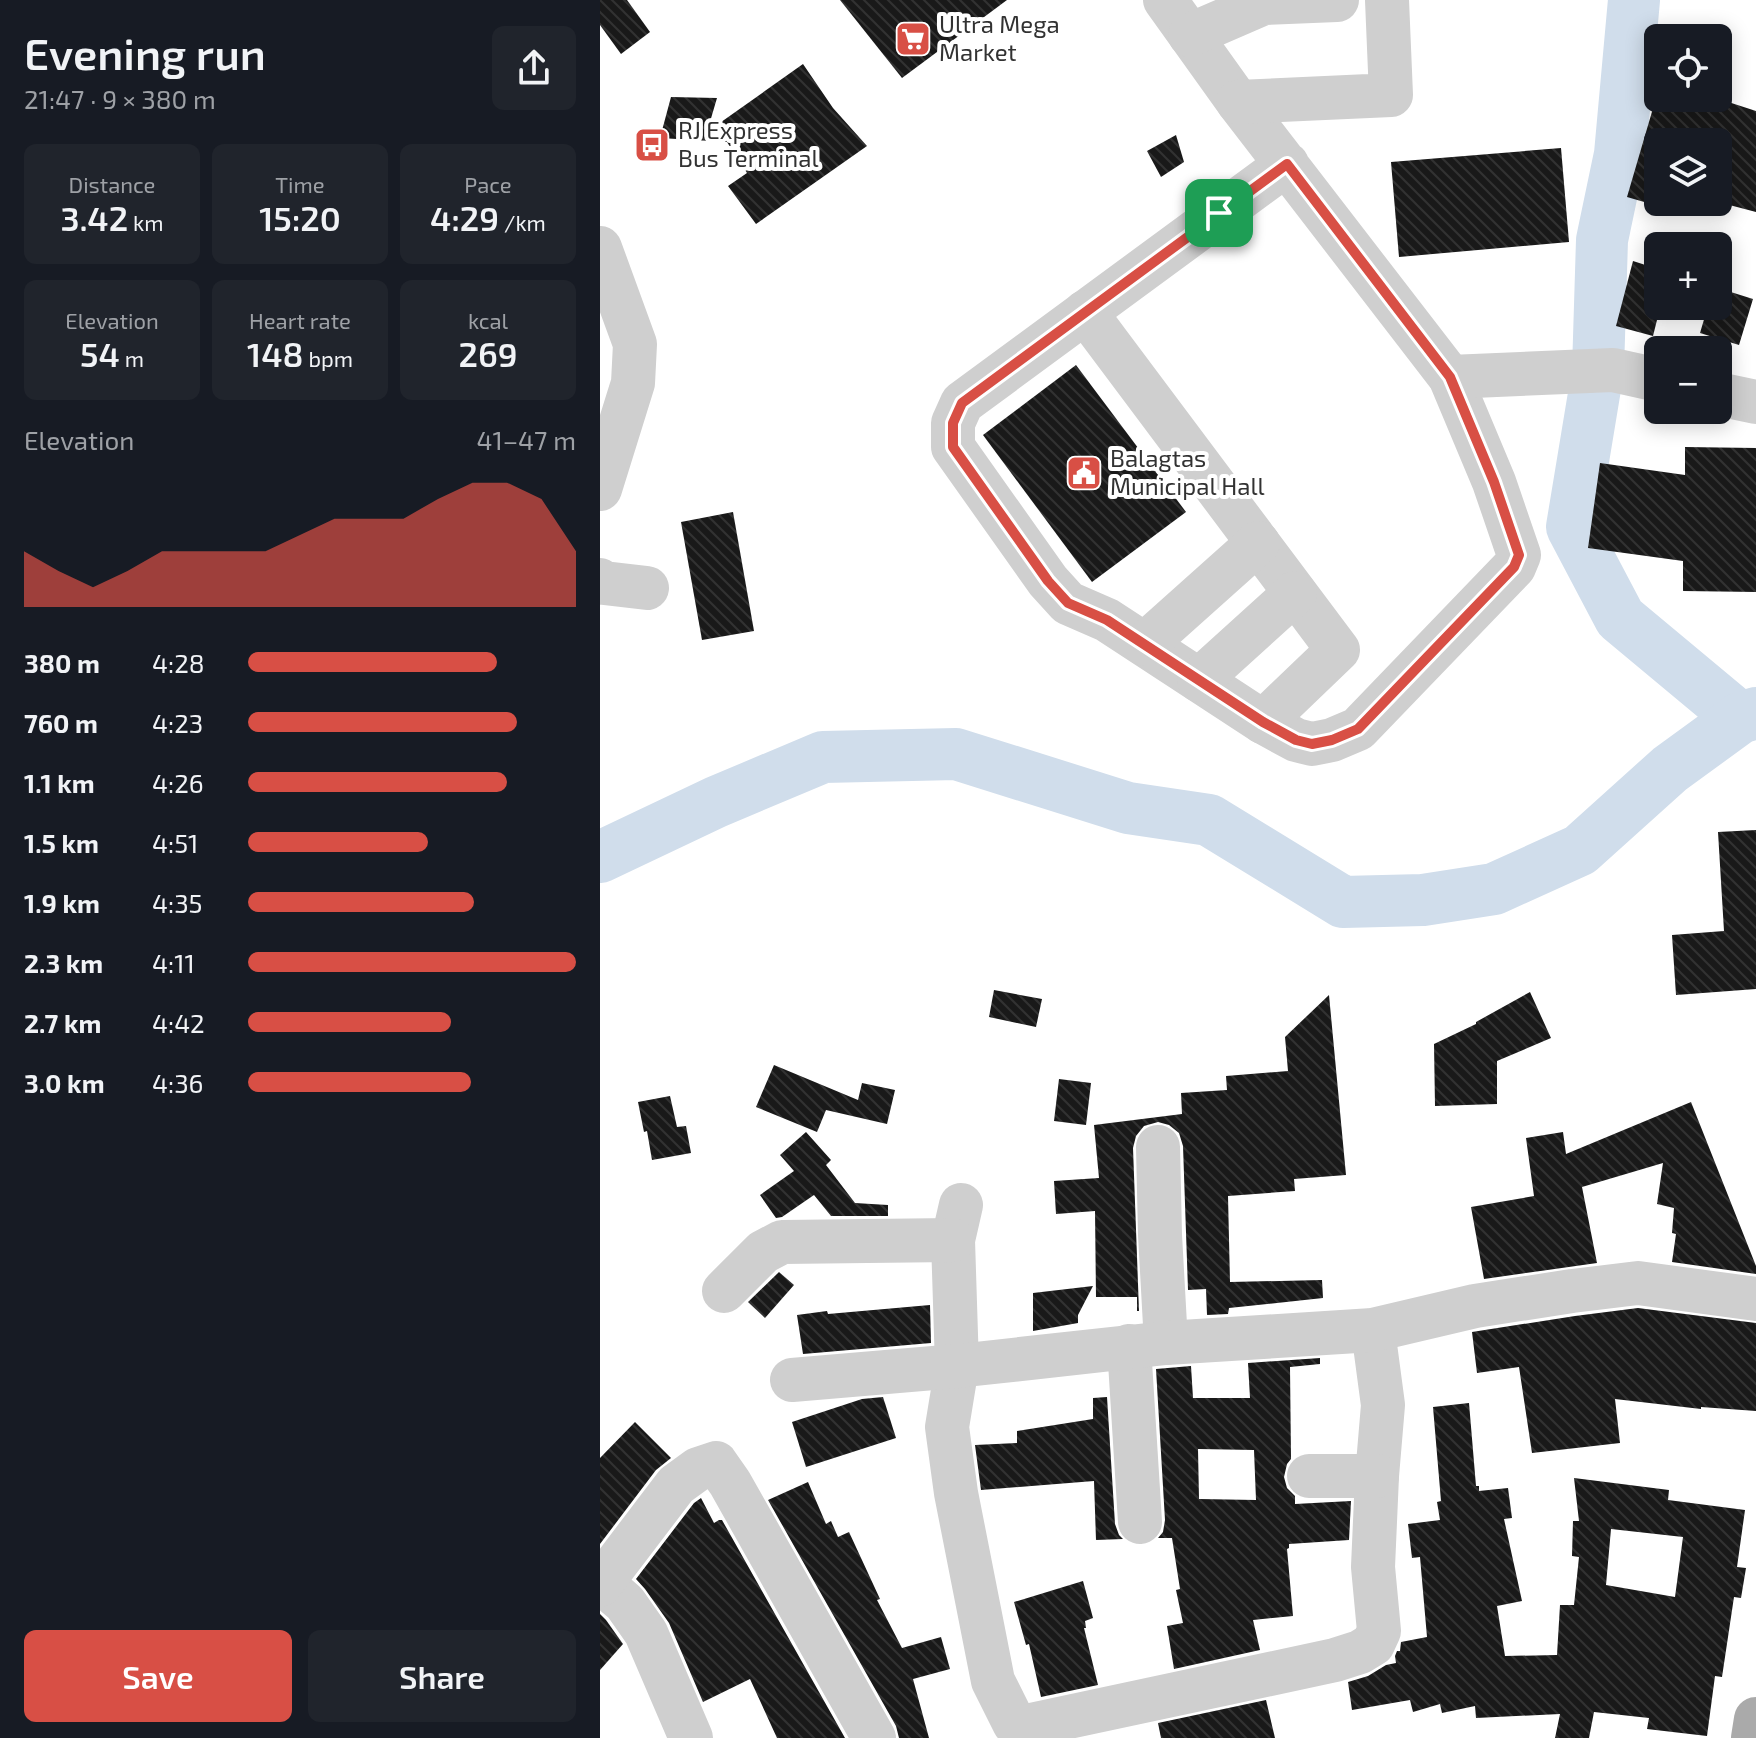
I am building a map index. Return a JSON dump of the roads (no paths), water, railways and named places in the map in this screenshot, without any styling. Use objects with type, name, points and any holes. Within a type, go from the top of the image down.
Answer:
[{"type":"main road","points":[[1753,1738],[1756,1719]]},
{"type":"street","points":[[1287,164],[962,403],[953,423],[953,447],[1048,581],[1068,603],[1107,620],[1263,722],[1296,740],[1312,744],[1358,729],[1514,567],[1519,555],[1494,482],[1450,377],[1287,164],[1238,102],[1178,17],[1264,3],[1337,0]]},
{"type":"street","points":[[1238,102],[1391,95],[1387,0]]},
{"type":"street","points":[[600,248],[635,344],[633,383],[600,489]]},
{"type":"street","points":[[1085,312],[1338,650],[1263,722]]},
{"type":"street","points":[[1450,377],[1613,370],[1644,377]]},
{"type":"street","points":[[1732,397],[1756,402]]},
{"type":"street","points":[[1145,644],[1258,543]]},
{"type":"street","points":[[600,580],[647,588]]},
{"type":"street","points":[[1199,680],[1295,593]]},
{"type":"street","points":[[1140,1522],[1147,1345],[1160,1235],[1158,1147]]},
{"type":"street","points":[[724,1291],[763,1252],[782,1242],[957,1223],[957,1366],[947,1427],[956,1493],[993,1681],[1014,1723],[1023,1726],[1335,1660],[1373,1644],[1379,1631],[1373,1567],[1383,1405],[1373,1330]]},
{"type":"street","points":[[792,1380],[1147,1345],[1373,1330],[1475,1306],[1638,1283],[1756,1299]]},
{"type":"street","points":[[691,1738],[646,1633],[625,1603],[601,1584],[676,1485],[698,1469],[716,1463],[874,1738]]},
{"type":"street","points":[[1309,1476],[1377,1476]]},
{"type":"waterway","points":[[1634,0],[1620,154],[1602,240],[1598,370],[1572,527],[1620,618],[1740,718]]},
{"type":"waterway","points":[[600,857],[716,802],[823,757],[956,754],[1128,808],[1209,820],[1343,902],[1423,900],[1494,889],[1580,850],[1670,769],[1740,718],[1756,713]]},
{"type":"place","name":"Ultra Mega Market","points":[[913,39]]},
{"type":"place","name":"RJ Express Bus Terminal","points":[[652,145]]},
{"type":"place","name":"Balagtas Municipal Hall","points":[[1084,473]]}]
